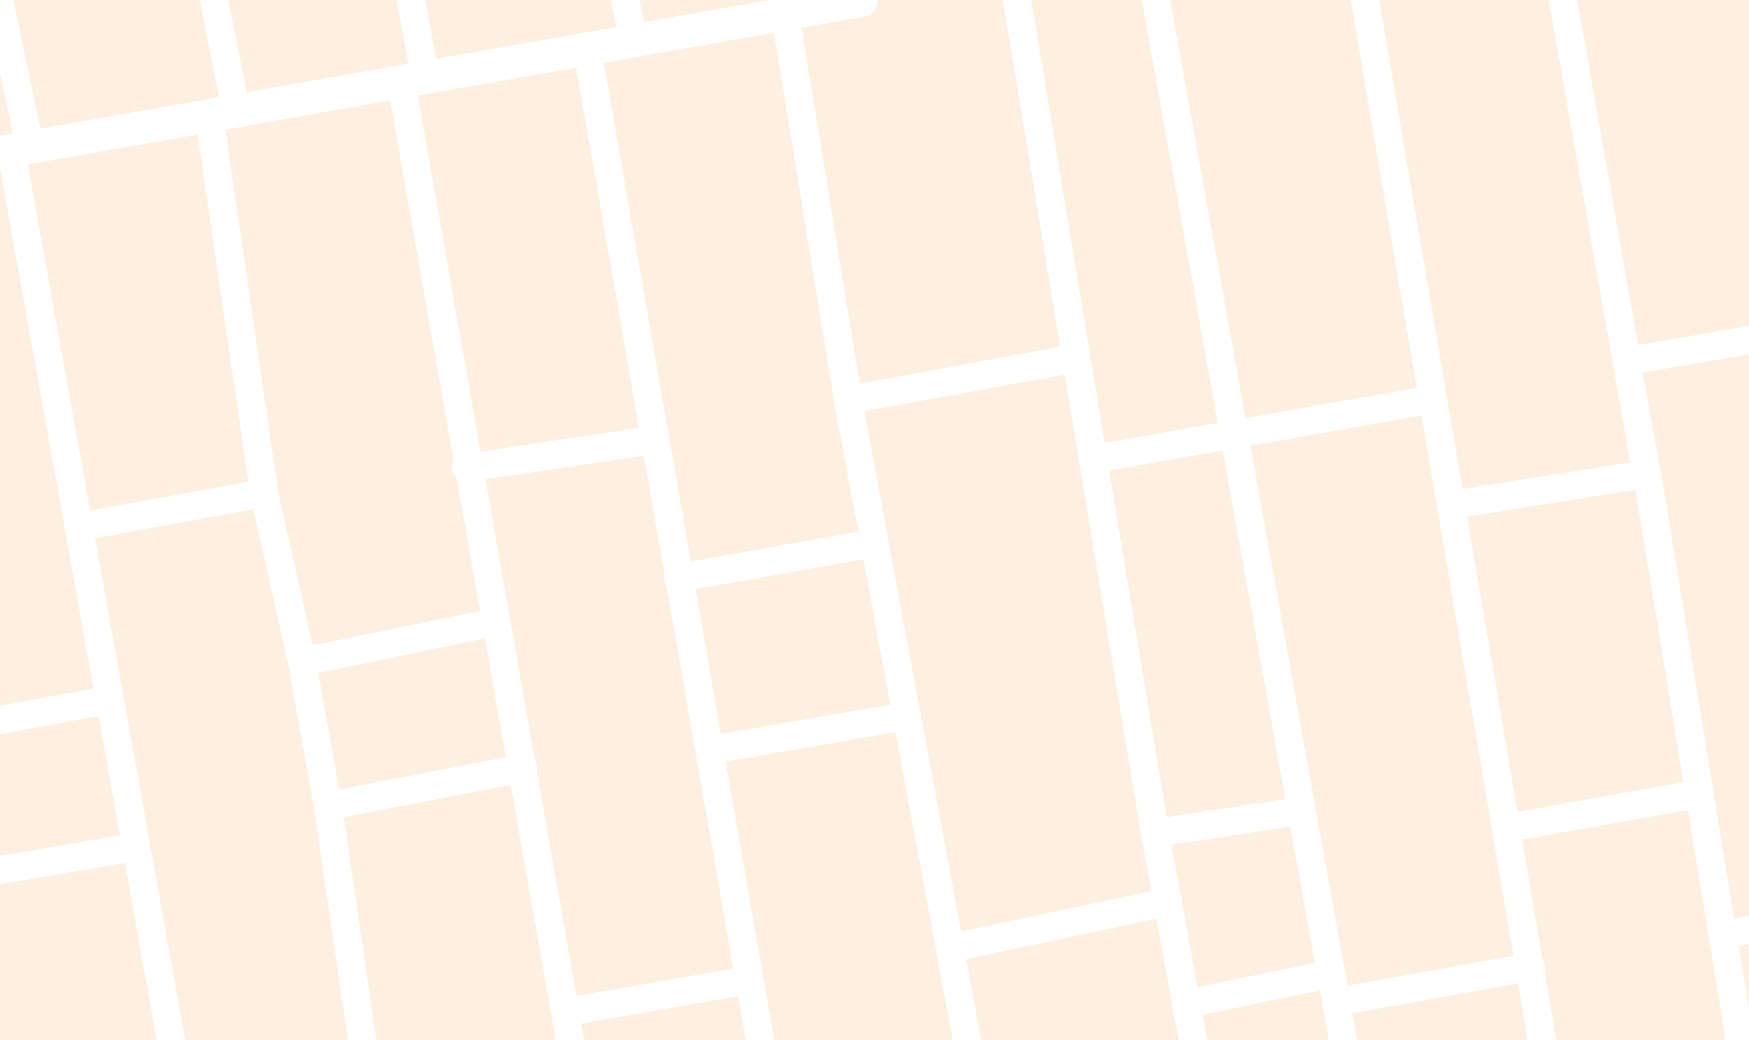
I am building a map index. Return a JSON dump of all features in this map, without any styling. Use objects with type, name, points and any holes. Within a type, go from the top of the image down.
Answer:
[{"type":"street","points":[[214,0],[222,113],[264,493],[302,662],[328,806],[362,1040]]},
{"type":"street","points":[[411,0],[413,79],[466,468],[523,768],[570,1040]]},
{"type":"street","points":[[625,0],[634,40]]},
{"type":"street","points":[[14,150],[785,14],[828,3],[861,0]]},
{"type":"street","points":[[1017,0],[1155,833],[1193,1040]]},
{"type":"street","points":[[1156,0],[1342,1040]]},
{"type":"street","points":[[1365,0],[1542,1040]]},
{"type":"street","points":[[1563,0],[1628,361],[1697,794],[1736,933],[1740,1040]]},
{"type":"street","points":[[0,5],[14,150],[108,700],[171,1040]]},
{"type":"street","points":[[785,14],[848,400],[967,1040]]},
{"type":"street","points":[[587,48],[653,440],[760,1040]]},
{"type":"street","points":[[1628,361],[1749,340]]},
{"type":"street","points":[[848,400],[1076,358]]},
{"type":"street","points":[[1094,459],[1433,399]]},
{"type":"street","points":[[466,468],[653,440]]},
{"type":"street","points":[[1451,505],[1647,474]]},
{"type":"street","points":[[79,527],[264,493]]},
{"type":"street","points":[[678,578],[874,543]]},
{"type":"street","points":[[302,662],[496,622]]},
{"type":"street","points":[[0,720],[108,700]]},
{"type":"street","points":[[710,750],[907,716]]},
{"type":"street","points":[[328,806],[523,768]]},
{"type":"street","points":[[1507,828],[1697,794]]},
{"type":"street","points":[[1155,833],[1300,811]]},
{"type":"street","points":[[0,870],[136,847]]},
{"type":"street","points":[[951,948],[1168,902]]},
{"type":"street","points":[[1336,1002],[1531,967]]},
{"type":"street","points":[[1186,1004],[1330,974]]},
{"type":"street","points":[[566,1012],[749,980]]}]
